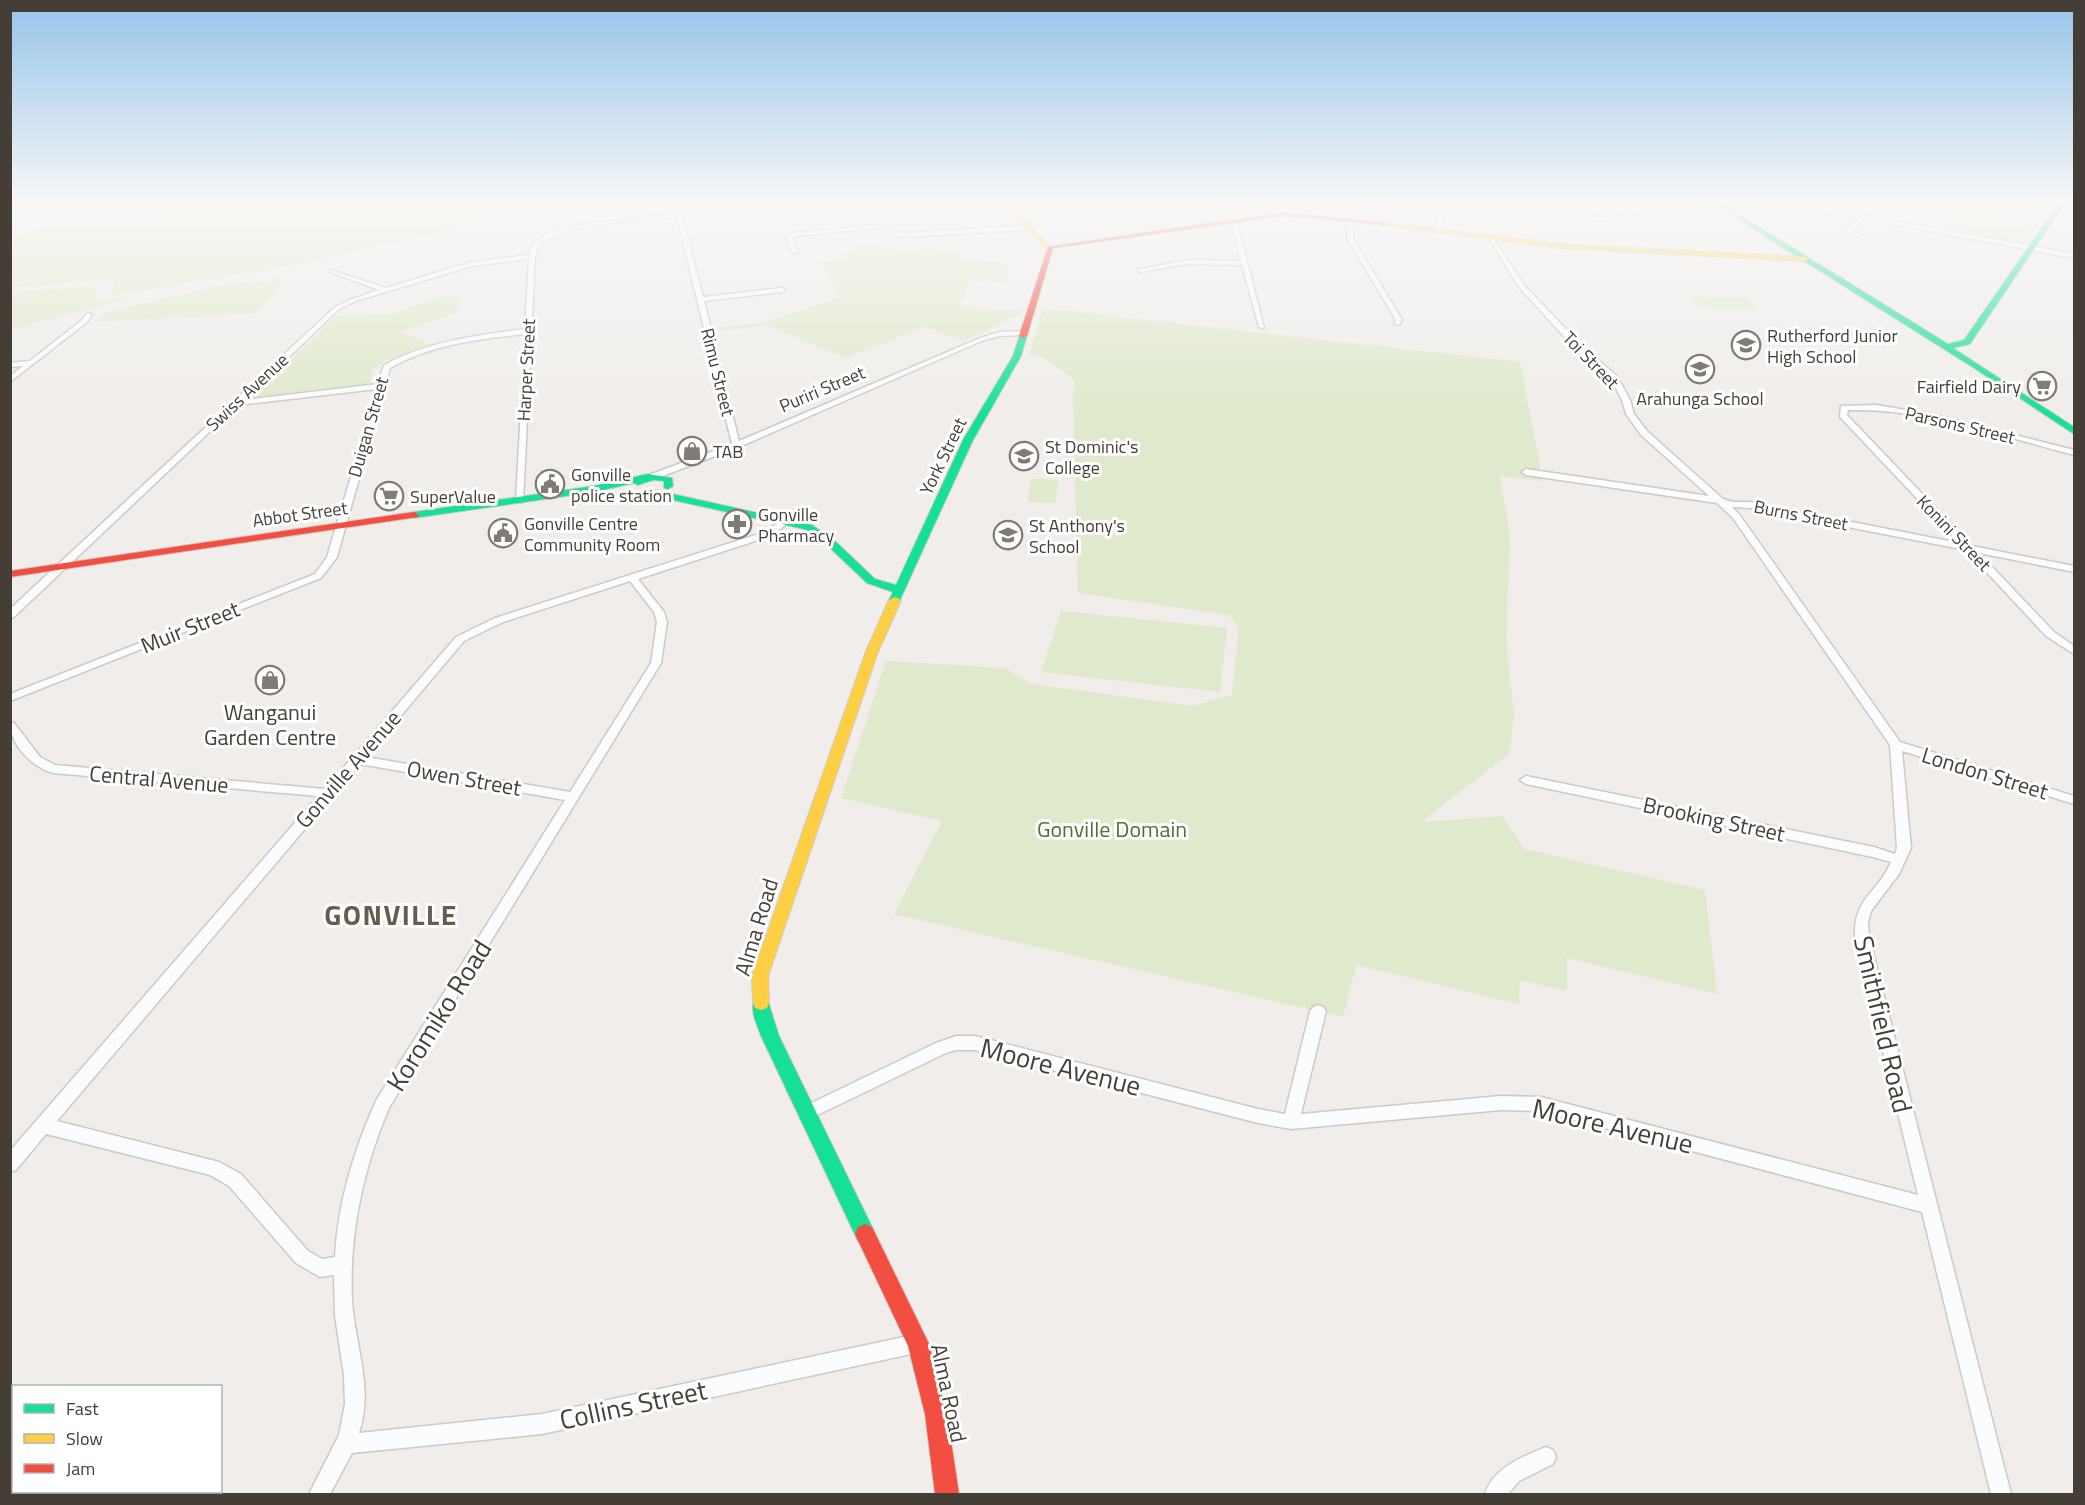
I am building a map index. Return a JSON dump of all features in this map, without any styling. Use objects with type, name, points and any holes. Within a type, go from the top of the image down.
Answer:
[{"type":"street","points":[[338,273],[385,290]]},
{"type":"street","name":"Swiss Avenue","points":[[10,615],[337,308],[440,273]]},
{"type":"street","name":"Harper Street","points":[[520,500],[531,273]]},
{"type":"street","name":"Rimu Street","points":[[694,273],[736,445]]},
{"type":"street","points":[[1024,337],[1042,273]]},
{"type":"street","points":[[1248,273],[1262,327]]},
{"type":"street","points":[[1371,273],[1399,320],[1397,324]]},
{"type":"street","name":"Toi Street","points":[[1513,273],[1520,285],[1582,351],[1614,378],[1626,400],[1630,414],[1644,433],[1723,502]]},
{"type":"street","points":[[1826,273],[1946,346],[2074,431]]},
{"type":"street","points":[[1946,346],[1967,342],[2013,273]]},
{"type":"street","points":[[700,299],[782,291]]},
{"type":"street","points":[[10,380],[85,321],[89,314]]},
{"type":"street","name":"Duigan Street","points":[[340,526],[387,367],[400,359],[472,337],[528,331]]},
{"type":"street","name":"Puriri Street","points":[[650,477],[736,445],[979,342],[1024,337]]},
{"type":"street","name":"York Street","points":[[900,590],[968,440],[1014,363],[1024,337]]},
{"type":"street","points":[[10,364],[32,363]]},
{"type":"street","points":[[236,403],[380,386]]},
{"type":"street","name":"Parsons Street","points":[[1844,408],[1876,407],[1936,417],[2074,452]]},
{"type":"street","name":"Konini Street","points":[[1844,408],[1843,415],[1968,548],[2050,634],[2074,651]]},
{"type":"street","name":"Rimu Street","points":[[731,425],[742,430],[768,431]]},
{"type":"street","name":"Puriri Street","points":[[669,483],[679,468]]},
{"type":"street","name":"Burns Street","points":[[1526,472],[1750,505],[2074,569]]},
{"type":"street","points":[[690,500],[669,483],[650,477],[637,484],[644,491],[785,521],[822,535],[875,586],[900,590]]},
{"type":"street","name":"Abbot Street","points":[[10,574],[594,489],[650,477]]},
{"type":"street","points":[[644,491],[669,483]]},
{"type":"street","name":"Abbot Street","points":[[594,489],[644,491]]},
{"type":"street","name":"Smithfield Road","points":[[1723,502],[1743,526],[1896,745],[1904,848],[1900,860],[1871,900],[1861,922],[1865,954],[2001,1494]]},
{"type":"street","name":"Gonville Avenue","points":[[14,1157],[45,1126],[450,649],[466,635],[499,620],[768,534],[785,521]]},
{"type":"street","name":"Muir Street","points":[[10,698],[318,576],[332,557],[340,526]]},
{"type":"street","name":"Koromiko Road","points":[[319,1494],[345,1442],[356,1401],[343,1300],[357,1171],[370,1130],[389,1095],[656,663],[662,622],[659,612],[632,578]]},
{"type":"street","name":"Alma Road","points":[[900,590],[858,689],[760,976],[762,1014],[770,1036],[918,1344],[936,1414],[947,1494]]},
{"type":"street","name":"Central Avenue","points":[[10,726],[36,760],[53,769],[327,793]]},
{"type":"street","name":"London Street","points":[[1896,745],[2074,800]]},
{"type":"street","name":"Owen Street","points":[[356,759],[572,797]]},
{"type":"street","name":"Brooking Street","points":[[1526,780],[1874,852],[1900,860]]},
{"type":"street","points":[[1291,1122],[1318,1011]]},
{"type":"street","name":"Moore Avenue","points":[[807,1113],[941,1048],[966,1042],[1291,1122],[1502,1103],[1541,1104],[1929,1206]]},
{"type":"street","points":[[45,1126],[213,1168],[235,1180],[302,1257],[320,1268],[345,1265]]},
{"type":"street","name":"Collins Street","points":[[345,1442],[359,1443],[542,1424],[918,1344]]},
{"type":"street","points":[[1495,1494],[1512,1474],[1546,1457]]},
{"type":"green space","points":[[11,273],[247,273],[112,296],[113,279],[11,288]]},
{"type":"green space","points":[[826,273],[1008,273],[1004,283],[970,281],[958,307],[1022,310],[1021,314],[964,341],[925,327],[846,358],[768,326],[720,331],[719,327],[764,322],[839,297]]},
{"type":"green space","points":[[279,279],[282,281],[281,287],[255,314],[95,322],[109,312],[222,285]]},
{"type":"green space","points":[[95,286],[95,301],[135,297],[11,330],[11,292]]},
{"type":"green space","points":[[1689,296],[1746,297],[1760,309],[1701,308]]},
{"type":"green space","points":[[437,297],[460,297],[456,314],[401,332],[432,345],[384,361],[373,370],[369,385],[251,398],[337,316],[388,315]]},
{"type":"green space","name":"Gonville Domain","points":[[1043,308],[1520,362],[1543,481],[1500,476],[1510,536],[1506,639],[1514,715],[1510,753],[1421,822],[1502,816],[1524,849],[1705,890],[1717,994],[1567,958],[1567,991],[1520,980],[1519,1004],[1356,965],[1343,1017],[894,914],[942,821],[841,798],[886,661],[1005,668],[1031,684],[1193,706],[1232,695],[1239,628],[1229,615],[1078,593],[1073,395],[1075,381],[1043,357],[1029,355]]},
{"type":"green space","points":[[1031,479],[1058,480],[1056,503],[1028,502]]},
{"type":"green space","points":[[1061,611],[1227,628],[1220,692],[1041,672]]},
{"type":"traffic: fast","points":[[1828,273],[1977,366],[2074,431]]},
{"type":"traffic: fast","points":[[1946,347],[1967,342],[2014,273]]},
{"type":"traffic: fast","points":[[895,600],[968,440],[1017,356],[1023,336]]},
{"type":"traffic: fast","points":[[414,515],[594,489],[648,477]]},
{"type":"traffic: fast","points":[[638,482],[649,477],[661,477],[669,480],[668,486]]},
{"type":"traffic: fast","points":[[650,492],[808,527],[832,544],[871,581],[900,590]]},
{"type":"traffic: fast","points":[[761,1003],[762,1014],[770,1036],[865,1234]]},
{"type":"traffic: slow","points":[[761,1003],[760,976],[871,654],[895,600]]},
{"type":"traffic: jam","points":[[1023,336],[1042,273]]},
{"type":"traffic: jam","points":[[10,574],[414,515]]},
{"type":"traffic: jam","points":[[865,1234],[918,1344],[936,1414],[947,1494]]},
{"type":"place","name":"Rutherford Junior High School","points":[[1746,345]]},
{"type":"place","name":"Arahunga School","points":[[1700,369]]},
{"type":"place","name":"Fairfield Dairy","points":[[2042,386]]},
{"type":"place","name":"TAB","points":[[692,451]]},
{"type":"place","name":"St Dominic's College","points":[[1024,456]]},
{"type":"place","name":"Gonville police station","points":[[550,484]]},
{"type":"place","name":"SuperValue","points":[[389,496]]},
{"type":"place","name":"Gonville Pharmacy","points":[[737,524]]},
{"type":"place","name":"Gonville Centre Community Room","points":[[503,533]]},
{"type":"place","name":"St Anthony's School","points":[[1008,535]]},
{"type":"place","name":"Wanganui Garden Centre","points":[[270,680]]},
{"type":"district","name":"GONVILLE","points":[[391,914]]}]
